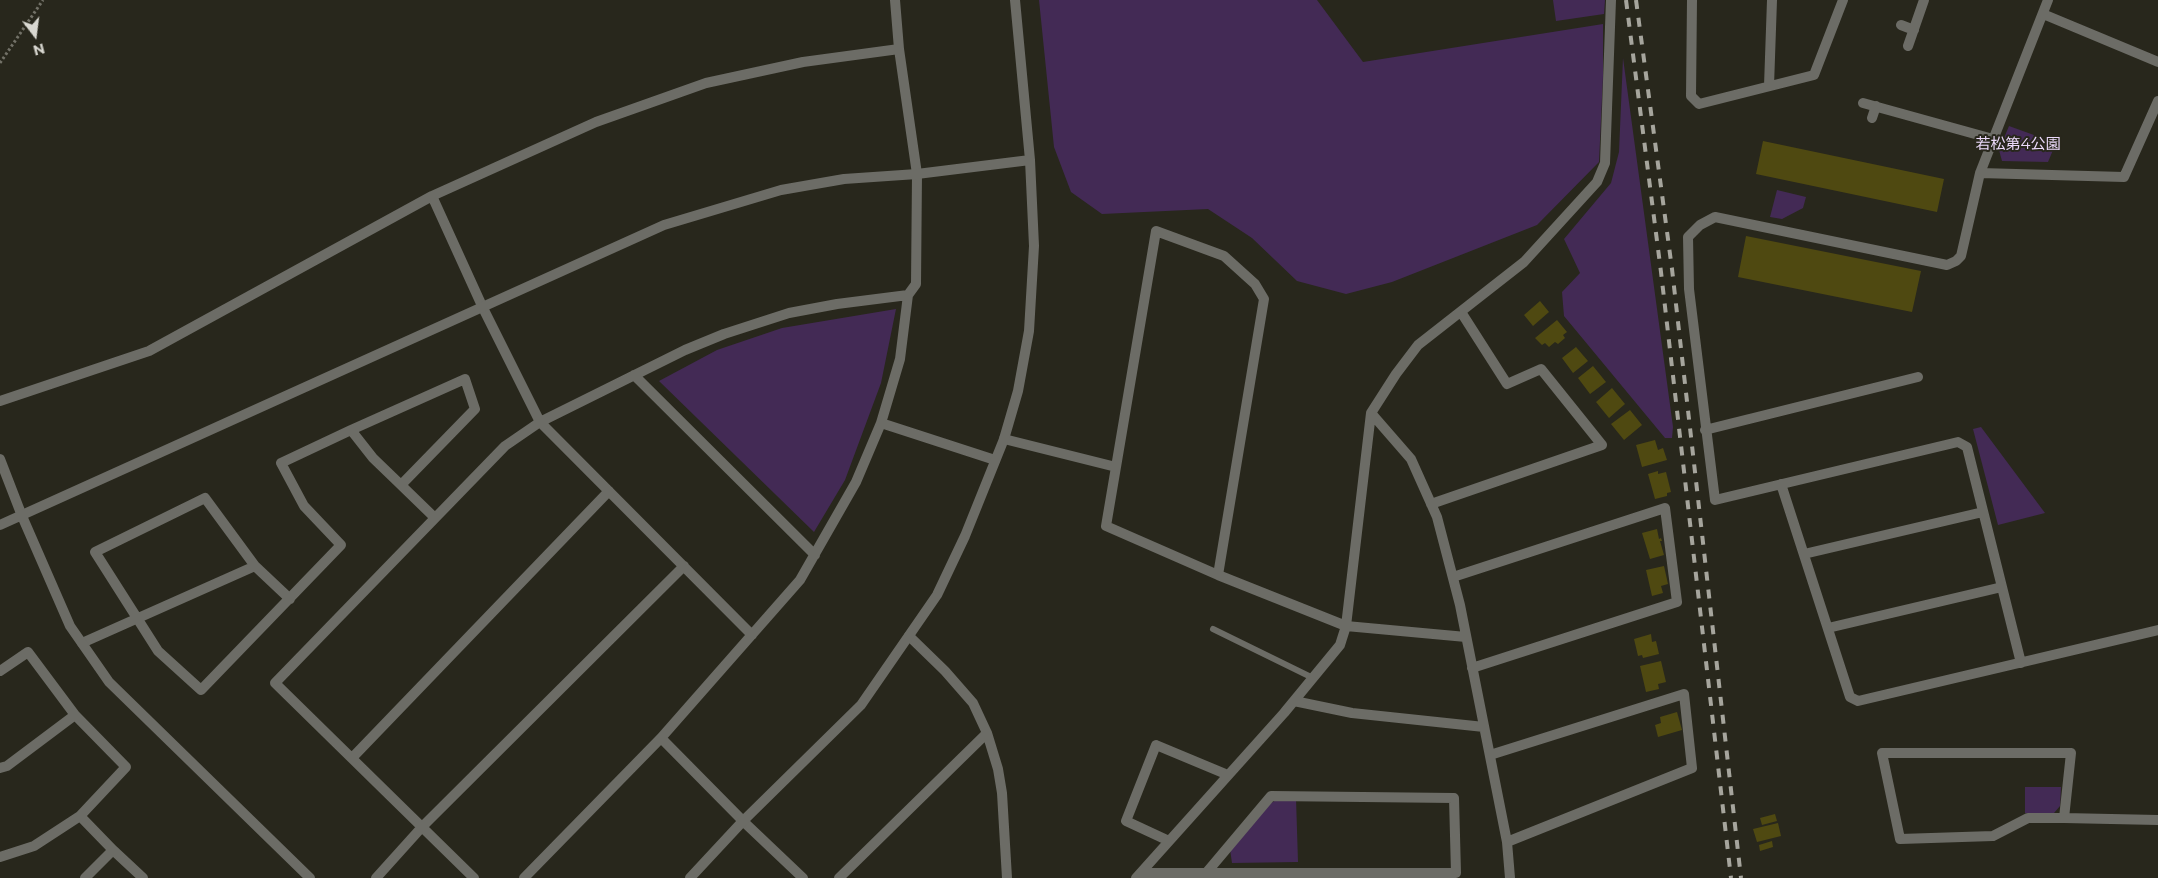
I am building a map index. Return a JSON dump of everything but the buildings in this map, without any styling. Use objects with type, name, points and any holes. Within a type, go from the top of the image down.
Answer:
[{"type":"street","points":[[524,878],[661,738],[800,580],[856,482],[880,423],[900,359],[908,295],[916,284],[917,174],[894,0]]},
{"type":"street","points":[[694,877],[743,821],[861,705],[941,586],[965,536],[1004,439],[1018,391],[1029,331],[1034,246],[1030,160],[1015,0]]},
{"type":"street","points":[[1138,875],[1294,701],[1340,645],[1346,626],[1372,413],[1396,374],[1418,346],[1524,262],[1597,182],[1605,163],[1611,0]]},
{"type":"street","points":[[1692,0],[1691,96],[1699,104],[1814,75],[1843,0]]},
{"type":"street","points":[[1769,86],[1772,0]]},
{"type":"street","points":[[1908,46],[1924,0]]},
{"type":"street","points":[[2021,663],[1967,447],[1958,442],[1715,500],[1689,290],[1688,237],[1700,225],[1715,217],[1948,265],[1956,261],[1961,256],[1980,173],[2048,0]]},
{"type":"street","points":[[2043,14],[2158,62]]},
{"type":"street","points":[[1901,26],[1914,30]]},
{"type":"street","points":[[0,401],[149,351],[432,196],[596,122],[706,84],[803,62],[899,49]]},
{"type":"street","points":[[1980,173],[2124,177],[2158,101]]},
{"type":"street","points":[[1863,102],[1993,139]]},
{"type":"street","points":[[1872,118],[1876,106]]},
{"type":"street","points":[[0,525],[664,225],[781,190],[844,179],[917,174],[1030,160]]},
{"type":"street","points":[[432,196],[483,308],[540,422],[752,636]]},
{"type":"street","points":[[1218,575],[1264,299],[1256,284],[1224,256],[1156,231],[1106,526],[1218,575],[1346,626],[1466,637]]},
{"type":"street","points":[[474,878],[276,683],[505,446],[540,422],[684,350],[724,334],[789,313],[836,304],[908,295]]},
{"type":"street","points":[[1431,504],[1602,445],[1541,369],[1507,384],[1460,312]]},
{"type":"street","points":[[634,375],[815,556]]},
{"type":"street","points":[[1705,430],[1918,377]]},
{"type":"street","points":[[290,598],[255,566],[205,498],[95,552],[158,651],[201,690],[290,598],[341,545],[304,506],[281,463],[465,379],[475,409],[400,485]]},
{"type":"street","points":[[1372,413],[1411,459],[1431,504],[1453,577],[1507,842],[1510,878]]},
{"type":"street","points":[[880,423],[995,460]]},
{"type":"street","points":[[351,430],[373,458],[435,518]]},
{"type":"street","points":[[1004,439],[1116,466]]},
{"type":"street","points":[[0,459],[22,516],[70,626],[109,682],[310,878]]},
{"type":"street","points":[[1781,484],[1850,697],[1858,701],[2158,630]]},
{"type":"street","points":[[352,758],[608,491]]},
{"type":"street","points":[[1453,577],[1666,508],[1677,602],[1472,668]]},
{"type":"street","points":[[1804,554],[1983,512]]},
{"type":"street","points":[[82,643],[255,566]]},
{"type":"street","points":[[376,878],[422,827],[684,566]]},
{"type":"street","points":[[1828,628],[2002,587]]},
{"type":"street","points":[[909,636],[945,671],[973,704],[987,733],[998,769],[1002,793],[1007,878]]},
{"type":"street","points":[[0,671],[28,652],[75,715],[126,767],[80,816],[34,846],[0,857]]},
{"type":"street","points":[[1490,755],[1684,694],[1692,768],[1507,842]]},
{"type":"street","points":[[1294,701],[1352,713],[1484,727]]},
{"type":"street","points":[[0,768],[7,766],[75,715]]},
{"type":"street","points":[[842,877],[987,733]]},
{"type":"street","points":[[661,738],[743,821],[803,878]]},
{"type":"street","points":[[1169,841],[1126,821],[1156,745],[1228,775]]},
{"type":"street","points":[[2064,818],[2071,753],[1882,753],[1900,839],[1993,836],[2028,818],[2158,820]]},
{"type":"street","points":[[1138,875],[1207,872],[1388,876],[1456,873],[1454,798],[1271,796],[1207,872]]},
{"type":"street","points":[[80,816],[143,878]]},
{"type":"street","points":[[85,878],[113,850]]},
{"type":"lane","points":[[1213,629],[1313,678]]},
{"type":"path","points":[[0,63],[42,0]]},
{"type":"green space","points":[[1039,0],[1317,0],[1363,62],[1603,24],[1603,76],[1599,162],[1537,225],[1392,282],[1346,294],[1297,281],[1252,238],[1208,209],[1102,214],[1071,192],[1054,147]]},
{"type":"green space","points":[[1553,0],[1605,0],[1604,14],[1556,21]]},
{"type":"green space","points":[[1623,58],[1673,427],[1672,438],[1665,438],[1564,316],[1562,292],[1580,273],[1564,239],[1611,183],[1619,152]]},
{"type":"green space","name":"若松第4公園","points":[[2009,126],[2056,143],[2048,162],[2002,161],[1999,150]]},
{"type":"green space","points":[[1777,190],[1806,197],[1803,208],[1782,219],[1770,217]]},
{"type":"green space","points":[[896,309],[881,383],[845,480],[814,532],[659,381],[717,350],[782,328]]},
{"type":"green space","points":[[1981,427],[2045,513],[1998,525],[1973,429]]},
{"type":"green space","points":[[2025,787],[2061,787],[2060,806],[2054,813],[2025,813]]},
{"type":"green space","points":[[1280,798],[1296,798],[1298,862],[1232,863],[1230,849],[1271,803]]},
{"type":"railway","points":[[1626,0],[1661,272],[1731,878]]},
{"type":"railway","points":[[1636,0],[1672,269],[1741,878]]}]
